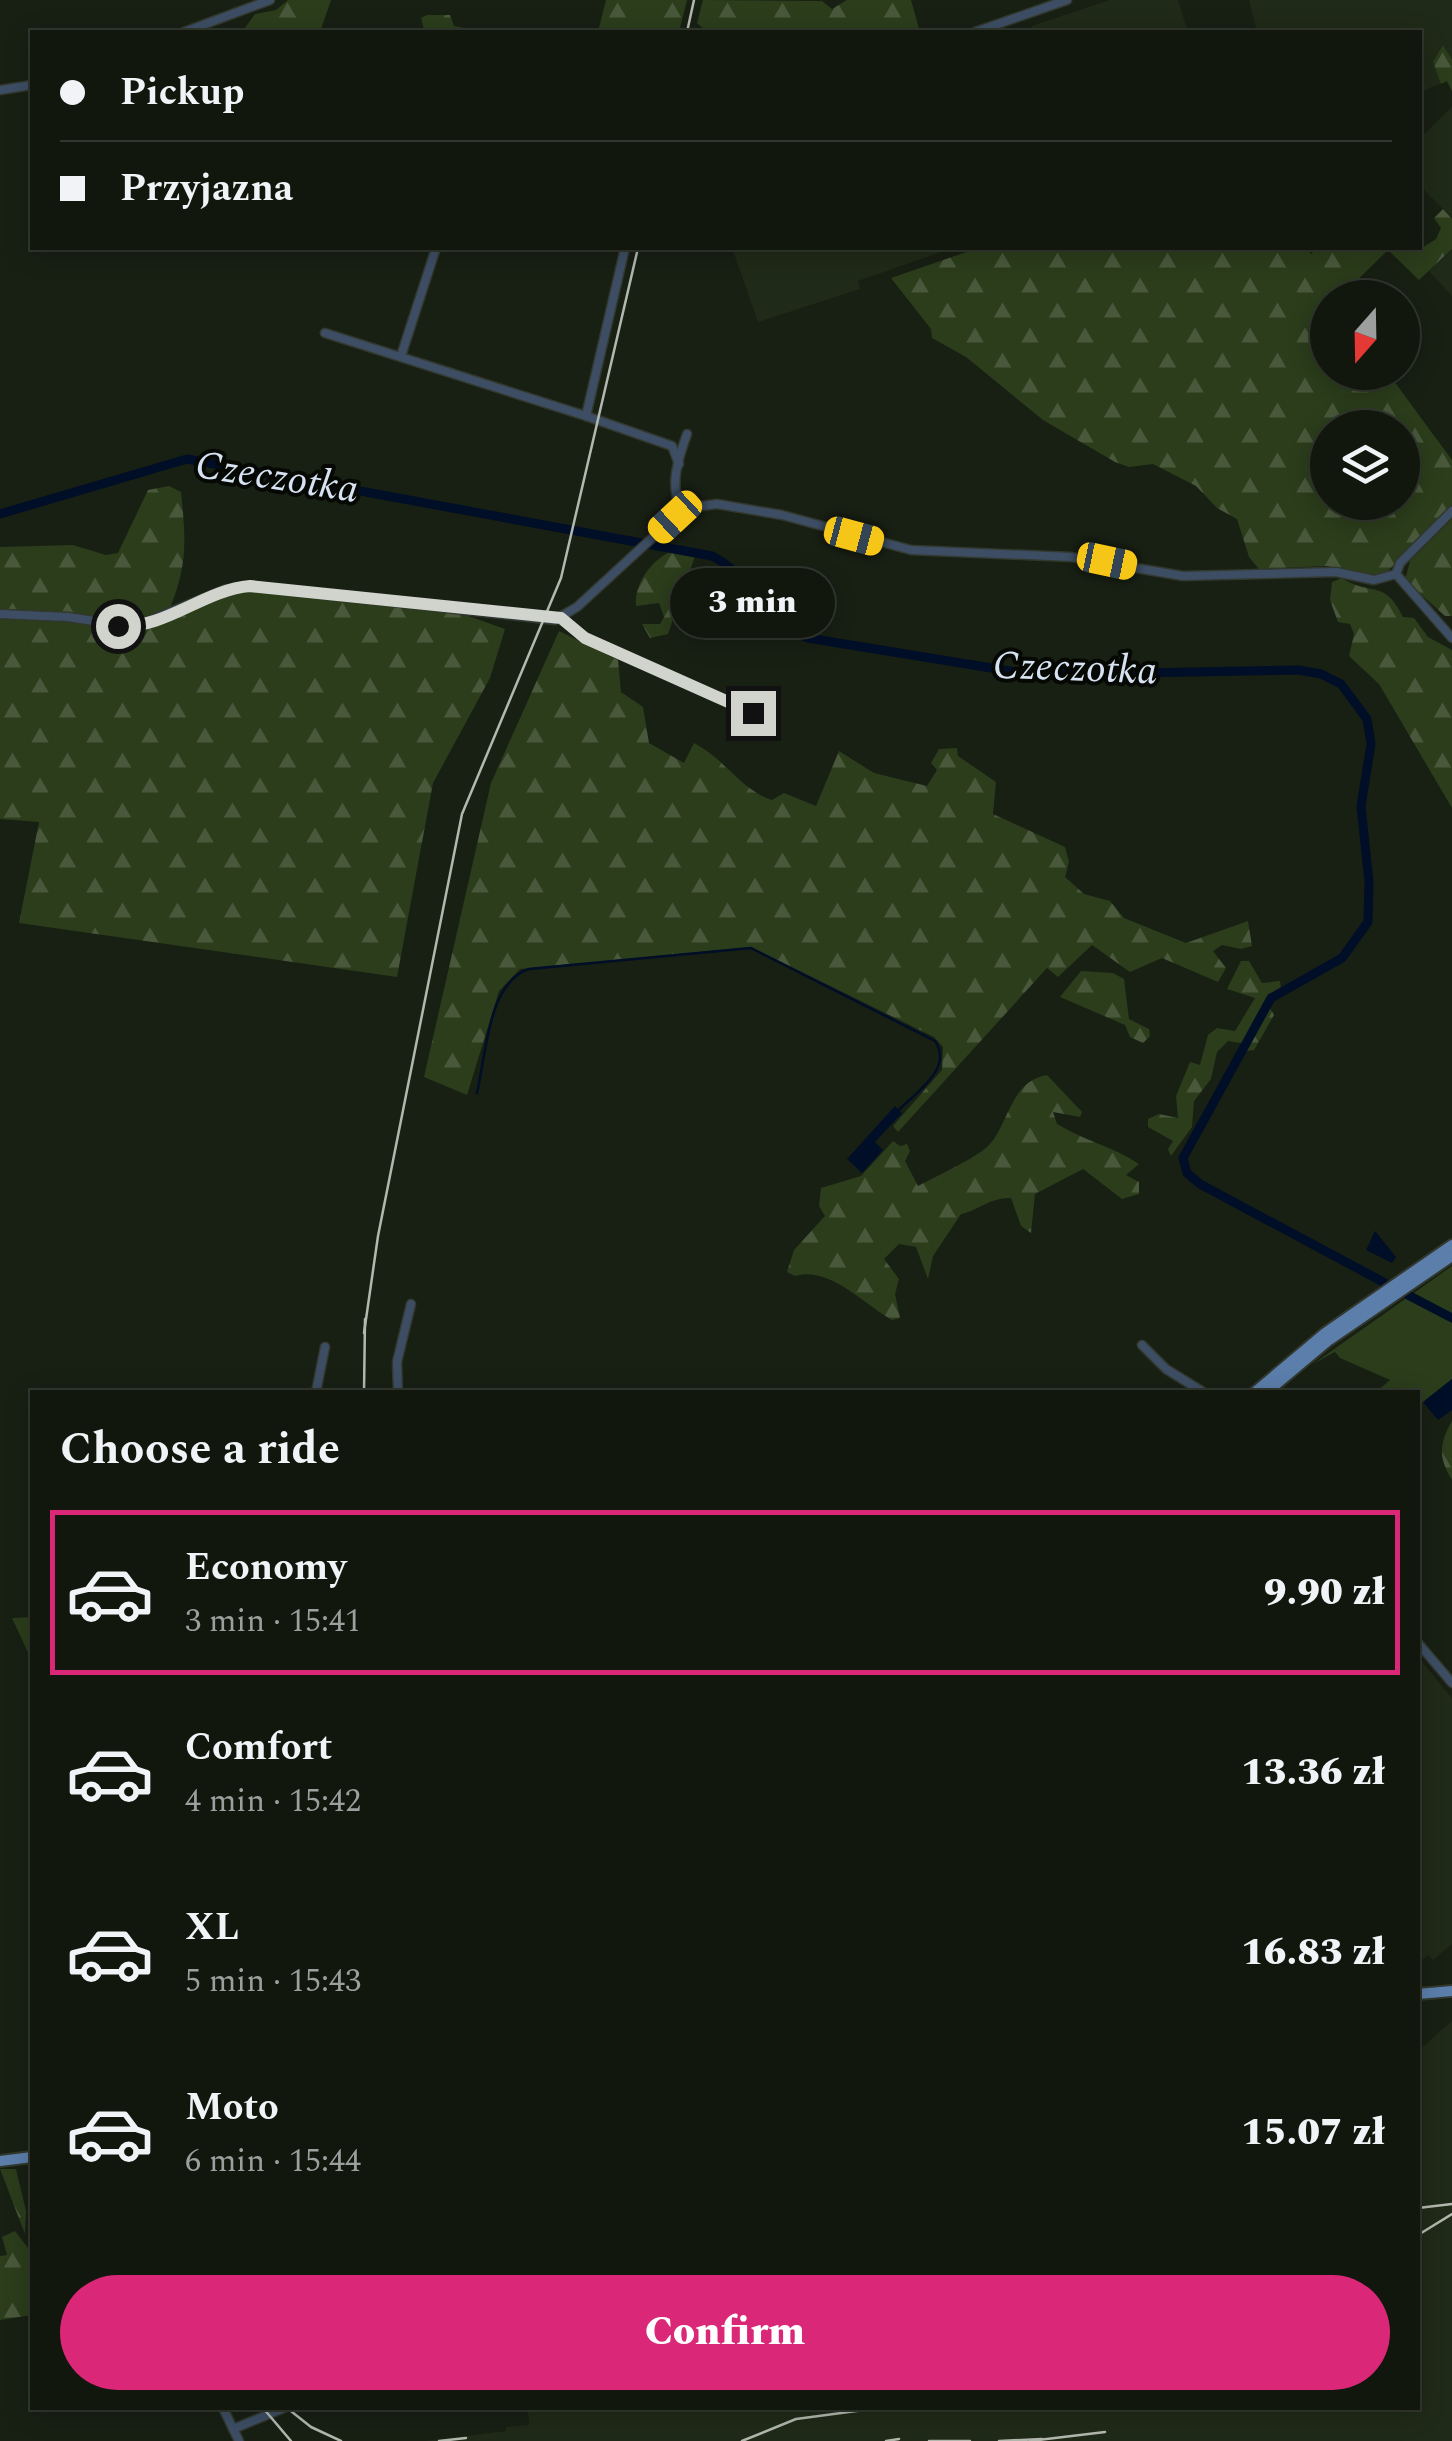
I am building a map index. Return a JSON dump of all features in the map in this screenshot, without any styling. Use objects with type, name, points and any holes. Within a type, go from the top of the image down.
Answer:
[{"type":"main road","points":[[1402,1286],[1452,1245]]},
{"type":"main road","points":[[1256,1390],[1314,1341],[1452,1256]]},
{"type":"main road","points":[[1269,1390],[1390,1294]]},
{"type":"main road","points":[[1420,1994],[1452,1991]]},
{"type":"main road","points":[[0,2161],[30,2157]]},
{"type":"street","points":[[189,30],[270,0]]},
{"type":"street","points":[[981,30],[1067,0]]},
{"type":"street","points":[[0,90],[30,85]]},
{"type":"street","points":[[401,356],[435,250]]},
{"type":"street","points":[[586,416],[625,250]]},
{"type":"street","points":[[325,333],[672,446],[679,455],[675,497],[683,512]]},
{"type":"street","points":[[679,464],[687,434]]},
{"type":"street","points":[[561,618],[683,512],[717,504],[782,515],[911,550],[1070,557],[1183,576],[1336,572],[1374,580],[1397,576]]},
{"type":"street","points":[[1397,576],[1400,563],[1452,512]]},
{"type":"street","points":[[1397,576],[1452,638]]},
{"type":"street","points":[[0,614],[68,616],[134,627],[224,590],[250,586],[561,618],[585,638],[753,713]]},
{"type":"street","points":[[398,1390],[397,1362],[411,1304]]},
{"type":"street","points":[[1142,1345],[1166,1369],[1200,1390]]},
{"type":"street","points":[[316,1390],[325,1346]]},
{"type":"street","points":[[1420,1644],[1452,1683]]},
{"type":"street","points":[[224,2410],[239,2441]]},
{"type":"street","points":[[234,2428],[279,2410]]},
{"type":"shaded area","points":[[1110,0],[1178,0],[1187,30],[1031,30],[1032,26]]},
{"type":"shaded area","points":[[1249,0],[1452,0],[1452,79],[1422,91],[1422,30],[1256,30]]},
{"type":"shaded area","points":[[1452,107],[1452,218],[1422,188],[1422,136]]},
{"type":"shaded area","points":[[733,250],[947,250],[858,281],[860,289],[758,322]]},
{"type":"shaded area","points":[[1452,250],[1452,296],[1429,271]]},
{"type":"shaded area","points":[[1420,1659],[1452,1698],[1452,1944],[1433,1960],[1428,1955],[1420,1961]]},
{"type":"shaded area","points":[[1452,2021],[1452,2441],[424,2441],[529,2425],[528,2410],[1420,2410],[1420,2049]]},
{"type":"green space","points":[[288,0],[331,0],[321,30],[243,30],[255,14],[276,10]]},
{"type":"green space","points":[[606,0],[687,0],[680,30],[598,30]]},
{"type":"green space","points":[[703,0],[822,1],[832,9],[847,0],[911,0],[919,30],[705,30],[697,23]]},
{"type":"green space","points":[[450,15],[454,26],[474,30],[424,30],[421,18]]},
{"type":"green space","points":[[1443,45],[1452,60],[1452,91],[1447,81],[1441,84],[1433,62]]},
{"type":"green space","points":[[1443,209],[1452,219],[1452,249],[1419,280],[1388,250],[1422,250],[1436,239],[1441,228],[1434,218]]},
{"type":"green space","points":[[972,250],[1308,250],[1311,254],[1315,250],[1388,250],[1357,280],[1310,280],[1310,390],[1401,390],[1415,410],[1310,410],[1310,520],[1420,520],[1420,416],[1452,460],[1452,505],[1388,571],[1374,577],[1327,566],[1259,569],[1249,557],[1237,519],[1217,508],[1196,486],[1153,464],[1129,467],[1115,462],[1043,420],[966,357],[932,338],[931,329],[891,278]]},
{"type":"green space","points":[[169,486],[181,492],[184,525],[182,567],[168,613],[174,618],[214,596],[251,589],[460,613],[505,629],[490,678],[433,783],[397,977],[19,923],[39,822],[0,819],[0,547],[73,545],[106,555],[118,553],[148,490]]},
{"type":"green space","points":[[1452,519],[1452,616],[1445,616],[1405,580],[1410,561]]},
{"type":"green space","points":[[672,551],[695,556],[668,634],[650,638],[642,624],[660,624],[664,617],[659,603],[636,606],[638,589],[651,567]]},
{"type":"green space","points":[[1342,578],[1390,597],[1403,617],[1414,618],[1428,637],[1452,650],[1452,808],[1379,684],[1349,656],[1354,634],[1350,624],[1338,622],[1330,600],[1332,582]]},
{"type":"green space","points":[[559,631],[618,660],[621,692],[643,707],[649,743],[684,763],[694,743],[761,796],[772,800],[784,793],[816,806],[839,751],[874,773],[927,786],[937,770],[931,763],[939,749],[957,748],[958,756],[996,782],[993,814],[1065,847],[1069,862],[1065,877],[1084,894],[1110,901],[1124,918],[1186,943],[1248,921],[1252,946],[1241,949],[1222,945],[1213,951],[1226,968],[1218,982],[1162,958],[1130,972],[1092,945],[1058,977],[1047,968],[898,1132],[893,1126],[942,1070],[943,1047],[934,1037],[751,947],[520,969],[499,991],[467,1095],[424,1077],[491,783]]},
{"type":"green space","points":[[1241,961],[1249,961],[1262,983],[1280,981],[1281,989],[1266,1001],[1274,1015],[1254,1050],[1246,1051],[1241,1043],[1228,1041],[1217,1052],[1211,1079],[1194,1101],[1192,1127],[1171,1156],[1168,1149],[1173,1141],[1148,1127],[1148,1119],[1159,1114],[1178,1118],[1176,1096],[1190,1062],[1200,1065],[1208,1035],[1217,1028],[1235,1031],[1255,998],[1227,989]]},
{"type":"green space","points":[[1081,971],[1113,973],[1124,979],[1129,1019],[1149,1029],[1150,1036],[1143,1043],[1130,1037],[1125,1025],[1060,997]]},
{"type":"green space","points":[[1047,1075],[1082,1112],[1080,1117],[1053,1112],[1057,1124],[1139,1164],[1126,1175],[1139,1182],[1139,1194],[1122,1199],[1083,1169],[1035,1194],[1031,1233],[1021,1226],[1011,1198],[961,1214],[933,1256],[928,1279],[916,1247],[899,1244],[884,1259],[899,1279],[895,1294],[900,1318],[892,1320],[833,1281],[787,1272],[794,1250],[825,1216],[819,1206],[821,1188],[861,1176],[893,1141],[900,1146],[907,1144],[910,1151],[905,1161],[918,1186],[967,1161],[990,1144],[1018,1094],[1035,1079]]},
{"type":"green space","points":[[1452,1266],[1452,1379],[1420,1404],[1420,1390],[1378,1390],[1390,1380],[1340,1358],[1335,1352],[1313,1364]]},
{"type":"green space","points":[[1452,1421],[1452,1480],[1442,1450]]},
{"type":"green space","points":[[30,1617],[30,1657],[12,1618]]},
{"type":"green space","points":[[0,2169],[16,2169],[26,2211],[25,2234]]},
{"type":"green space","points":[[15,2231],[30,2250],[30,2315],[0,2320],[0,2256],[7,2255],[2,2237]]},
{"type":"water","points":[[895,1106],[902,1113],[875,1142],[883,1150],[862,1173],[847,1159]]},
{"type":"water","points":[[1375,1231],[1396,1257],[1392,1263],[1366,1250]]},
{"type":"water","points":[[1452,1379],[1452,1410],[1438,1420],[1423,1402]]},
{"type":"waterway","name":"Czeczotka","points":[[0,514],[187,459],[712,556],[737,575],[776,620],[808,638],[1034,675],[1299,670],[1321,674],[1341,684],[1367,719],[1371,744],[1361,806],[1369,882],[1368,922],[1342,958],[1271,998],[1183,1158],[1187,1173],[1200,1184],[1385,1283]]},
{"type":"waterway","points":[[477,1093],[497,1004],[515,977],[529,969],[751,948],[935,1041],[940,1051],[936,1070],[899,1110]]},
{"type":"waterway","name":"Czeczotka","points":[[1408,1295],[1452,1318]]},
{"type":"railway","points":[[687,30],[694,0]]},
{"type":"railway","points":[[364,1333],[378,1236],[462,814],[561,578],[638,250]]},
{"type":"railway","points":[[364,1390],[365,1319]]},
{"type":"railway","points":[[1420,2208],[1452,2204]]},
{"type":"railway","points":[[1420,2234],[1452,2214]]},
{"type":"railway","points":[[265,2410],[291,2441]]},
{"type":"railway","points":[[290,2410],[311,2427],[341,2441]]},
{"type":"railway","points":[[742,2441],[796,2419],[864,2410]]},
{"type":"railway","points":[[1030,2441],[1105,2432]]},
{"type":"railway","points":[[439,2441],[466,2438]]},
{"type":"railway","points":[[886,2441],[899,2439]]},
{"type":"railway","points":[[999,2441],[1042,2439]]},
{"type":"railway","points":[[929,2441],[970,2441]]},
{"type":"route","points":[[118,626],[146,624],[224,590],[250,586],[549,620],[561,618],[567,628],[585,638],[753,713]]}]
